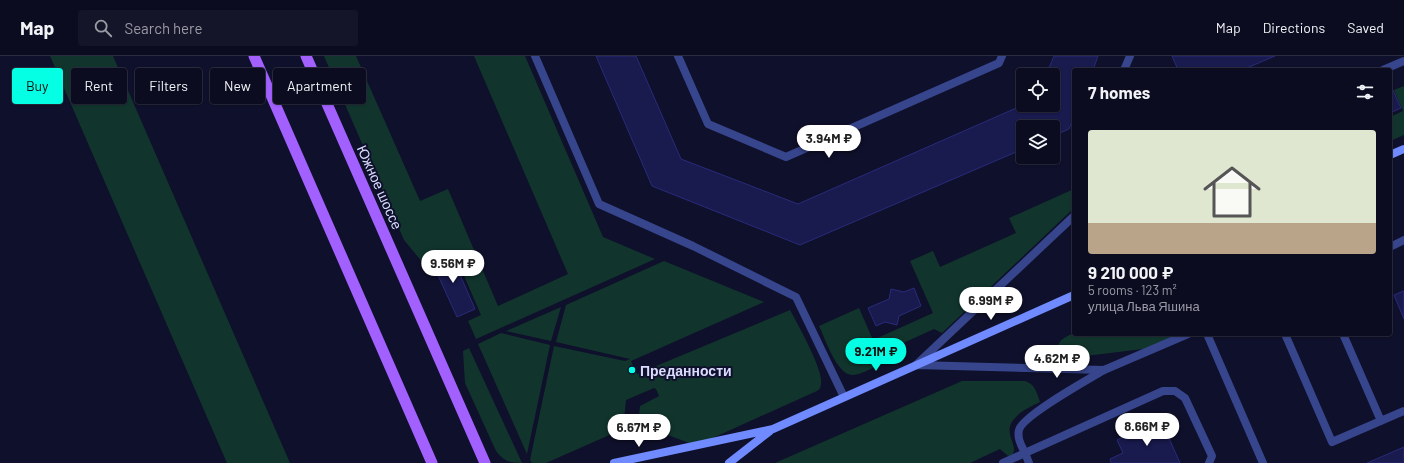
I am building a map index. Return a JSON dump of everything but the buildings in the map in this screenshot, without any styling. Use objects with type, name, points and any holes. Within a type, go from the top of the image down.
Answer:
[{"type":"main road","points":[[254,56],[432,463]]},
{"type":"main road","name":"Южное шоссе","points":[[306,56],[485,463]]},
{"type":"main road","points":[[1392,154],[1404,149]]},
{"type":"main road","points":[[614,463],[773,429],[1072,296]]},
{"type":"main road","points":[[729,463],[773,429]]},
{"type":"street","points":[[535,56],[599,204],[693,246],[796,297],[844,397]]},
{"type":"street","points":[[678,56],[708,124],[786,158],[999,63],[1002,56]]},
{"type":"street","points":[[1125,68],[1130,56]]},
{"type":"street","points":[[1388,68],[1404,61]]},
{"type":"street","points":[[916,365],[1072,218]]},
{"type":"street","points":[[1392,245],[1404,240]]},
{"type":"street","points":[[1029,463],[1018,438],[1019,428],[1030,417],[1104,370],[1183,336]]},
{"type":"street","points":[[1208,336],[1263,463]]},
{"type":"street","points":[[1286,336],[1332,442],[1404,411]]},
{"type":"street","points":[[1344,336],[1380,421]]},
{"type":"street","points":[[916,365],[1104,370]]},
{"type":"street","points":[[1003,463],[1163,391],[1175,391],[1185,398],[1212,456],[1209,463]]},
{"type":"green space","points":[[50,56],[113,56],[118,68],[71,68],[71,104],[127,104],[127,88],[290,463],[227,463],[63,86],[63,68],[55,68]]},
{"type":"green space","points":[[324,56],[356,56],[361,68],[329,68]]},
{"type":"green space","points":[[474,56],[525,56],[603,237],[655,259],[476,339],[468,321],[481,315],[453,250],[423,263],[404,240],[345,104],[366,104],[366,79],[420,201],[448,189],[498,306],[568,274]]},
{"type":"green space","points":[[1404,86],[1404,135],[1392,140],[1392,116],[1403,111],[1394,90]]},
{"type":"green space","points":[[1072,190],[1072,210],[942,333],[934,329],[890,349],[885,362],[865,372],[853,375],[847,374],[842,369],[832,355],[819,326],[859,308],[873,340],[933,313],[910,261],[933,251],[940,267],[1016,233],[1009,218]]},
{"type":"green space","points":[[664,261],[764,302],[631,361],[637,374],[790,310],[818,368],[821,376],[820,389],[706,441],[692,444],[638,424],[640,406],[659,396],[654,388],[626,400],[623,429],[546,463],[532,463],[530,460],[554,346],[625,361],[630,359],[556,342],[566,305]]},
{"type":"green space","points":[[561,307],[551,341],[506,331]]},
{"type":"green space","points":[[501,333],[550,345],[527,454],[478,344]]},
{"type":"green space","points":[[1072,334],[1072,336],[1178,337],[1151,348],[1069,358],[1063,356],[1058,348],[1060,342]]},
{"type":"green space","points":[[469,348],[522,463],[507,461],[496,451],[465,383],[463,351]]},
{"type":"green space","points":[[962,381],[1025,381],[1031,384],[1037,392],[1040,402],[1021,412],[1016,417],[1010,428],[1014,447],[1012,455],[1008,456],[1000,449],[970,463],[775,463]]},
{"type":"place","name":"Преданности","points":[[632,370]]}]
